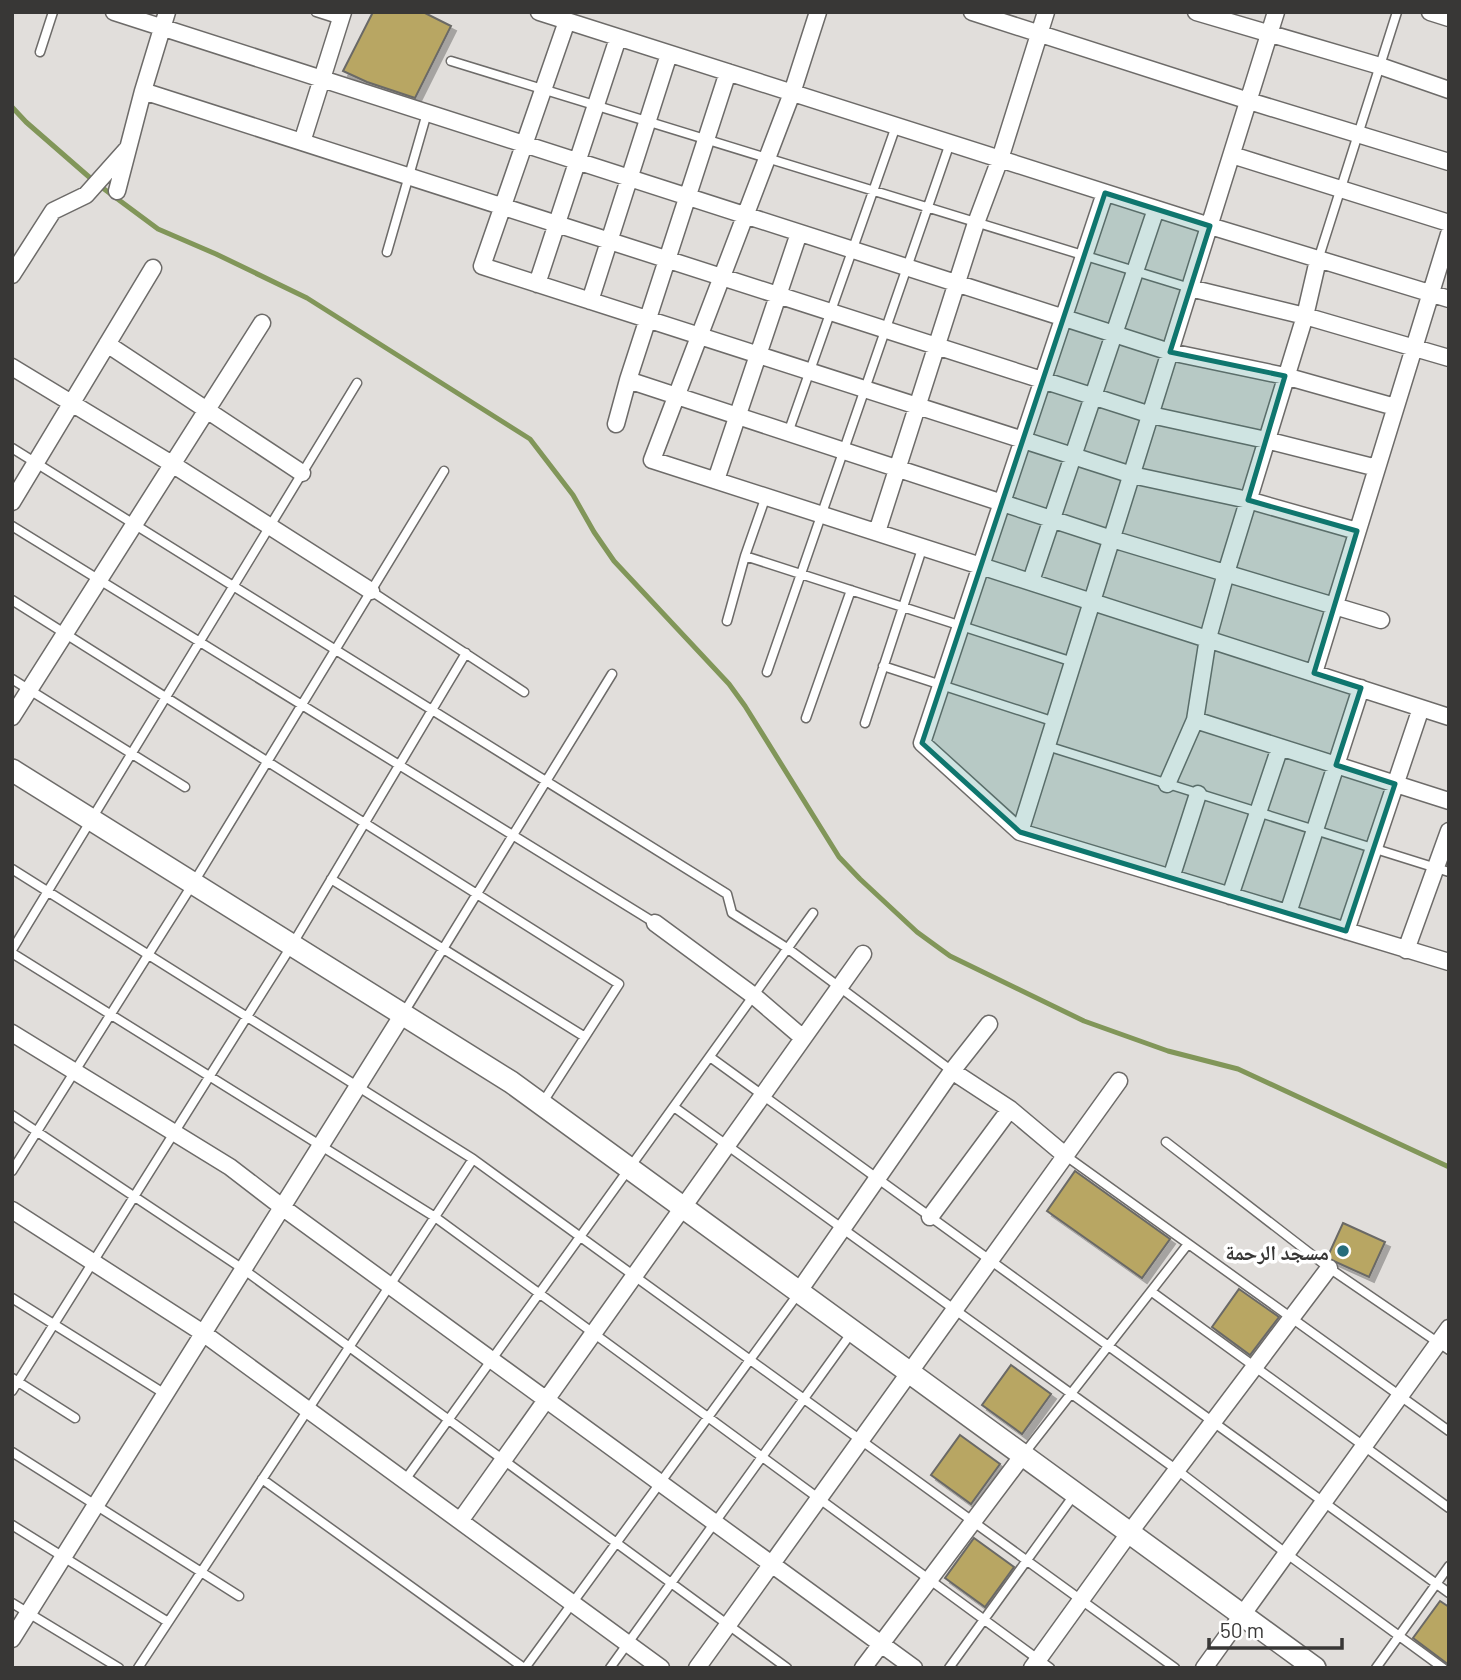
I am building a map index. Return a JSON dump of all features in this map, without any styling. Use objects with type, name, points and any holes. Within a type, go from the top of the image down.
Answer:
[{"type":"street","points":[[114,12],[165,20],[322,79],[1170,352],[1285,376],[1395,407]]},
{"type":"street","points":[[539,12],[1156,209],[1449,299]]},
{"type":"street","points":[[818,12],[792,93],[652,460],[1449,717]]},
{"type":"street","points":[[972,12],[1449,162]]},
{"type":"street","points":[[877,532],[1046,12]]},
{"type":"street","points":[[1196,12],[1380,66],[1449,90]]},
{"type":"street","points":[[1020,831],[1276,12]]},
{"type":"street","points":[[1430,12],[1449,18]]},
{"type":"street","points":[[302,142],[342,16]]},
{"type":"street","points":[[117,191],[165,20]]},
{"type":"street","points":[[567,21],[482,266],[1132,475],[1248,500],[1357,531]]},
{"type":"street","points":[[537,284],[618,37]]},
{"type":"street","points":[[590,301],[669,54]]},
{"type":"street","points":[[616,424],[728,72]]},
{"type":"street","points":[[143,91],[1150,415],[1377,468]]},
{"type":"street","points":[[12,275],[53,211],[86,195],[128,147]]},
{"type":"street","points":[[1232,155],[1449,223]]},
{"type":"street","points":[[1105,192],[922,743],[1020,831],[1449,962]]},
{"type":"street","points":[[1031,581],[1156,209]]},
{"type":"street","points":[[716,480],[799,233]]},
{"type":"street","points":[[1314,673],[1449,234]]},
{"type":"street","points":[[1167,784],[1195,720],[1208,638],[1305,316],[1318,260]]},
{"type":"street","points":[[12,502],[153,268]]},
{"type":"street","points":[[1190,288],[1305,316],[1449,358]]},
{"type":"street","points":[[12,717],[262,323]]},
{"type":"street","points":[[107,344],[302,473]]},
{"type":"street","points":[[12,367],[172,464],[371,591]]},
{"type":"street","points":[[628,380],[1112,539],[1381,620]]},
{"type":"street","points":[[1289,913],[1361,688]]},
{"type":"street","points":[[1346,931],[1421,708]]},
{"type":"street","points":[[1195,720],[1449,801]]},
{"type":"street","points":[[1230,896],[1280,747]]},
{"type":"street","points":[[12,770],[511,1082],[1315,1668]]},
{"type":"street","points":[[1171,878],[1198,794]]},
{"type":"street","points":[[1406,950],[1442,870],[1449,831]]},
{"type":"street","points":[[655,923],[754,996],[803,1038]]},
{"type":"street","points":[[460,1521],[863,954]]},
{"type":"street","points":[[12,1639],[403,1014]]},
{"type":"street","points":[[799,1292],[951,1071],[989,1024]]},
{"type":"street","points":[[12,1033],[230,1167],[914,1668]]},
{"type":"street","points":[[951,1071],[1010,1109],[1066,1156]]},
{"type":"street","points":[[697,1668],[1119,1081]]},
{"type":"street","points":[[930,1217],[1010,1109]]},
{"type":"street","points":[[12,1210],[203,1333],[662,1668]]},
{"type":"street","points":[[1040,1665],[1081,1600],[1130,1532],[1329,1268]]},
{"type":"street","points":[[1204,1668],[1400,1395],[1443,1346],[1449,1328]]},
{"type":"street","points":[[863,1668],[1023,1455]]},
{"type":"lane","points":[[40,52],[53,12]]},
{"type":"lane","points":[[316,12],[342,16]]},
{"type":"lane","points":[[1318,260],[1397,12]]},
{"type":"lane","points":[[451,61],[1190,288]]},
{"type":"lane","points":[[387,252],[427,113]]},
{"type":"lane","points":[[788,433],[896,126]]},
{"type":"lane","points":[[767,672],[950,144]]},
{"type":"lane","points":[[357,383],[12,952],[435,1217],[930,1579],[1040,1665]]},
{"type":"lane","points":[[12,448],[727,894],[732,913],[787,948],[951,1071]]},
{"type":"lane","points":[[12,1171],[194,882],[444,471]]},
{"type":"lane","points":[[727,621],[745,556],[766,496]]},
{"type":"lane","points":[[12,526],[655,923]]},
{"type":"lane","points":[[864,723],[923,546]]},
{"type":"lane","points":[[745,556],[1073,662]]},
{"type":"lane","points":[[806,718],[851,590]]},
{"type":"lane","points":[[371,591],[524,692]]},
{"type":"lane","points":[[12,600],[619,984],[542,1104]]},
{"type":"lane","points":[[12,1391],[15,1380],[54,1324],[292,945],[466,653]]},
{"type":"lane","points":[[883,666],[1055,722]]},
{"type":"lane","points":[[403,1014],[612,674]]},
{"type":"lane","points":[[12,679],[185,787]]},
{"type":"lane","points":[[1047,746],[1442,870]]},
{"type":"lane","points":[[12,869],[473,1159],[1175,1668]]},
{"type":"lane","points":[[331,878],[585,1037]]},
{"type":"lane","points":[[404,1480],[813,913]]},
{"type":"lane","points":[[710,1058],[1449,1593]]},
{"type":"lane","points":[[674,1107],[1177,1470],[1443,1668]]},
{"type":"lane","points":[[12,1115],[243,1269],[788,1668]]},
{"type":"lane","points":[[1166,1142],[1329,1268],[1443,1346]]},
{"type":"lane","points":[[1066,1156],[1449,1431]]},
{"type":"lane","points":[[138,1668],[473,1159]]},
{"type":"lane","points":[[1023,1455],[1188,1244]]},
{"type":"lane","points":[[262,1479],[524,1668],[799,1292]]},
{"type":"lane","points":[[1152,1292],[1449,1508]]},
{"type":"lane","points":[[12,1298],[165,1394]]},
{"type":"lane","points":[[610,1668],[853,1331]]},
{"type":"lane","points":[[15,1380],[75,1418]]},
{"type":"lane","points":[[12,1452],[239,1596]]},
{"type":"lane","points":[[949,1668],[1076,1493]]},
{"type":"lane","points":[[12,1525],[168,1622]]},
{"type":"lane","points":[[1376,1668],[1449,1566]]},
{"type":"lane","points":[[12,1603],[119,1668]]},
{"type":"highlighted area","points":[[1105,193],[1210,226],[1170,352],[1285,376],[1248,500],[1357,531],[1314,673],[1361,688],[1336,765],[1395,784],[1346,931],[1020,832],[922,743]]},
{"type":"building","points":[[373,12],[423,12],[451,26],[415,98],[343,71]]},
{"type":"building","points":[[1075,1171],[1170,1239],[1142,1278],[1047,1211]]},
{"type":"building","points":[[1343,1223],[1385,1242],[1369,1277],[1327,1258]]},
{"type":"building","points":[[1239,1289],[1279,1317],[1250,1355],[1212,1327]]},
{"type":"building","points":[[1011,1365],[1051,1394],[1022,1434],[982,1405]]},
{"type":"building","points":[[960,1435],[1000,1464],[971,1504],[931,1475]]},
{"type":"building","points":[[974,1538],[1014,1567],[985,1607],[945,1578]]},
{"type":"building","points":[[1440,1601],[1449,1607],[1449,1665],[1413,1638]]},
{"type":"waterway","points":[[12,107],[96,183],[158,229],[307,298],[530,439],[573,495],[614,561],[729,684],[839,857],[917,932],[950,956],[1084,1021],[1168,1051],[1238,1069],[1449,1167]]},
{"type":"place","name":"مسجد الرحمة","points":[[1343,1251]]}]
